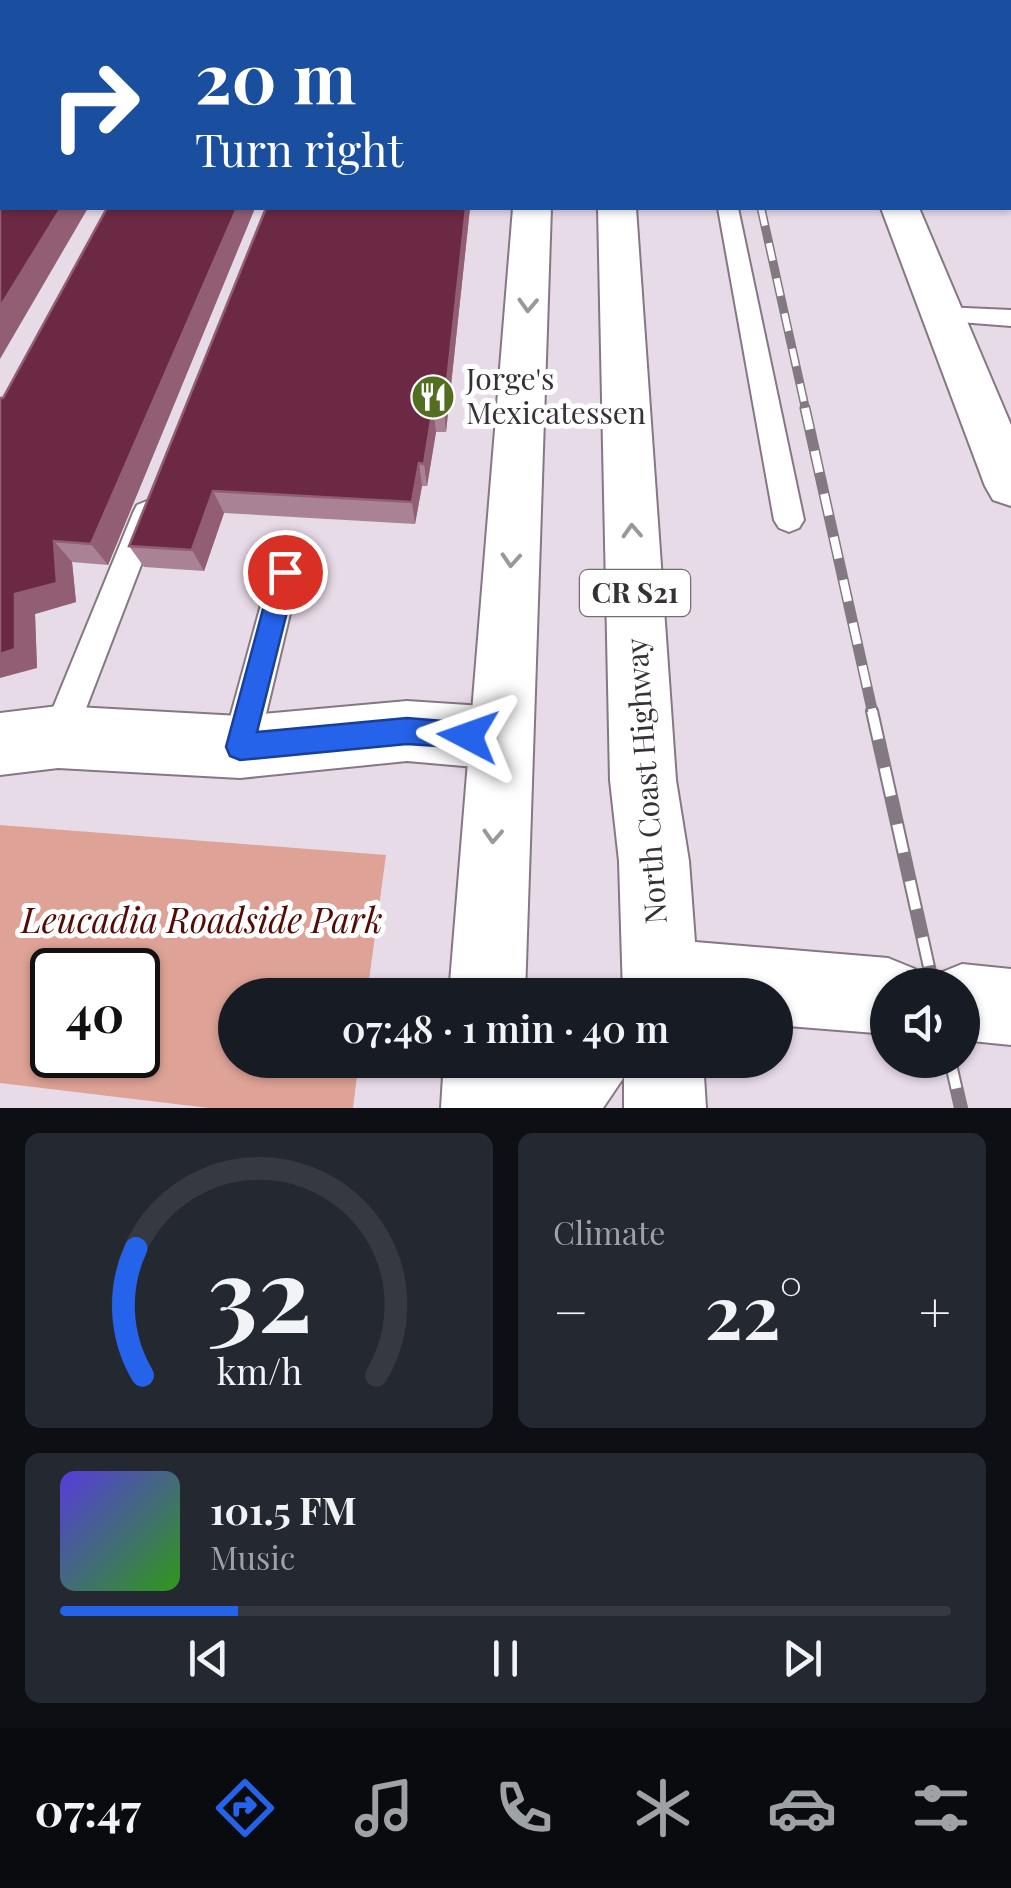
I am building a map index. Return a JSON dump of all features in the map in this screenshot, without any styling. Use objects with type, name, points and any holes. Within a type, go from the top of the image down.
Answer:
[{"type":"main road","points":[[488,978],[498,738],[527,342],[532,210]]},
{"type":"main road","name":"North Coast Highway","points":[[617,210],[644,780],[654,860],[655,978]]},
{"type":"main road","points":[[901,210],[1011,486]]},
{"type":"main road","points":[[29,741],[240,747],[407,731],[498,738]]},
{"type":"main road","points":[[793,993],[870,995]]},
{"type":"main road","points":[[980,1004],[1011,1007]]},
{"type":"main road","points":[[482,1108],[483,1078]]},
{"type":"main road","points":[[550,1108],[576,1078]]},
{"type":"main road","points":[[664,1078],[665,1108]]},
{"type":"lane","points":[[728,210],[790,520]]},
{"type":"lane","points":[[942,314],[1011,318]]},
{"type":"lane","points":[[29,741],[159,482]]},
{"type":"lane","points":[[240,747],[285,572]]},
{"type":"green space","name":"Leucadia Roadside Park","points":[[0,825],[386,855],[369,978],[218,978],[218,1078],[357,1078],[353,1108],[209,1108],[0,1083]]},
{"type":"building","points":[[0,210],[60,210],[0,307]]},
{"type":"building","points":[[106,210],[236,210],[91,544],[54,541],[57,583],[15,594],[15,649],[0,654],[3,398]]},
{"type":"building","points":[[265,210],[466,210],[444,409],[433,408],[424,464],[419,463],[412,502],[213,491],[192,550],[129,546]]},
{"type":"railway","points":[[761,210],[806,411]]},
{"type":"railway","points":[[805,408],[873,714]]},
{"type":"railway","points":[[872,711],[929,968]]},
{"type":"railway","points":[[954,1078],[961,1108]]},
{"type":"place","name":"Jorge's Mexicatessen","points":[[433,397]]},
{"type":"route","points":[[285,572],[240,747],[407,731],[468,736]]}]
